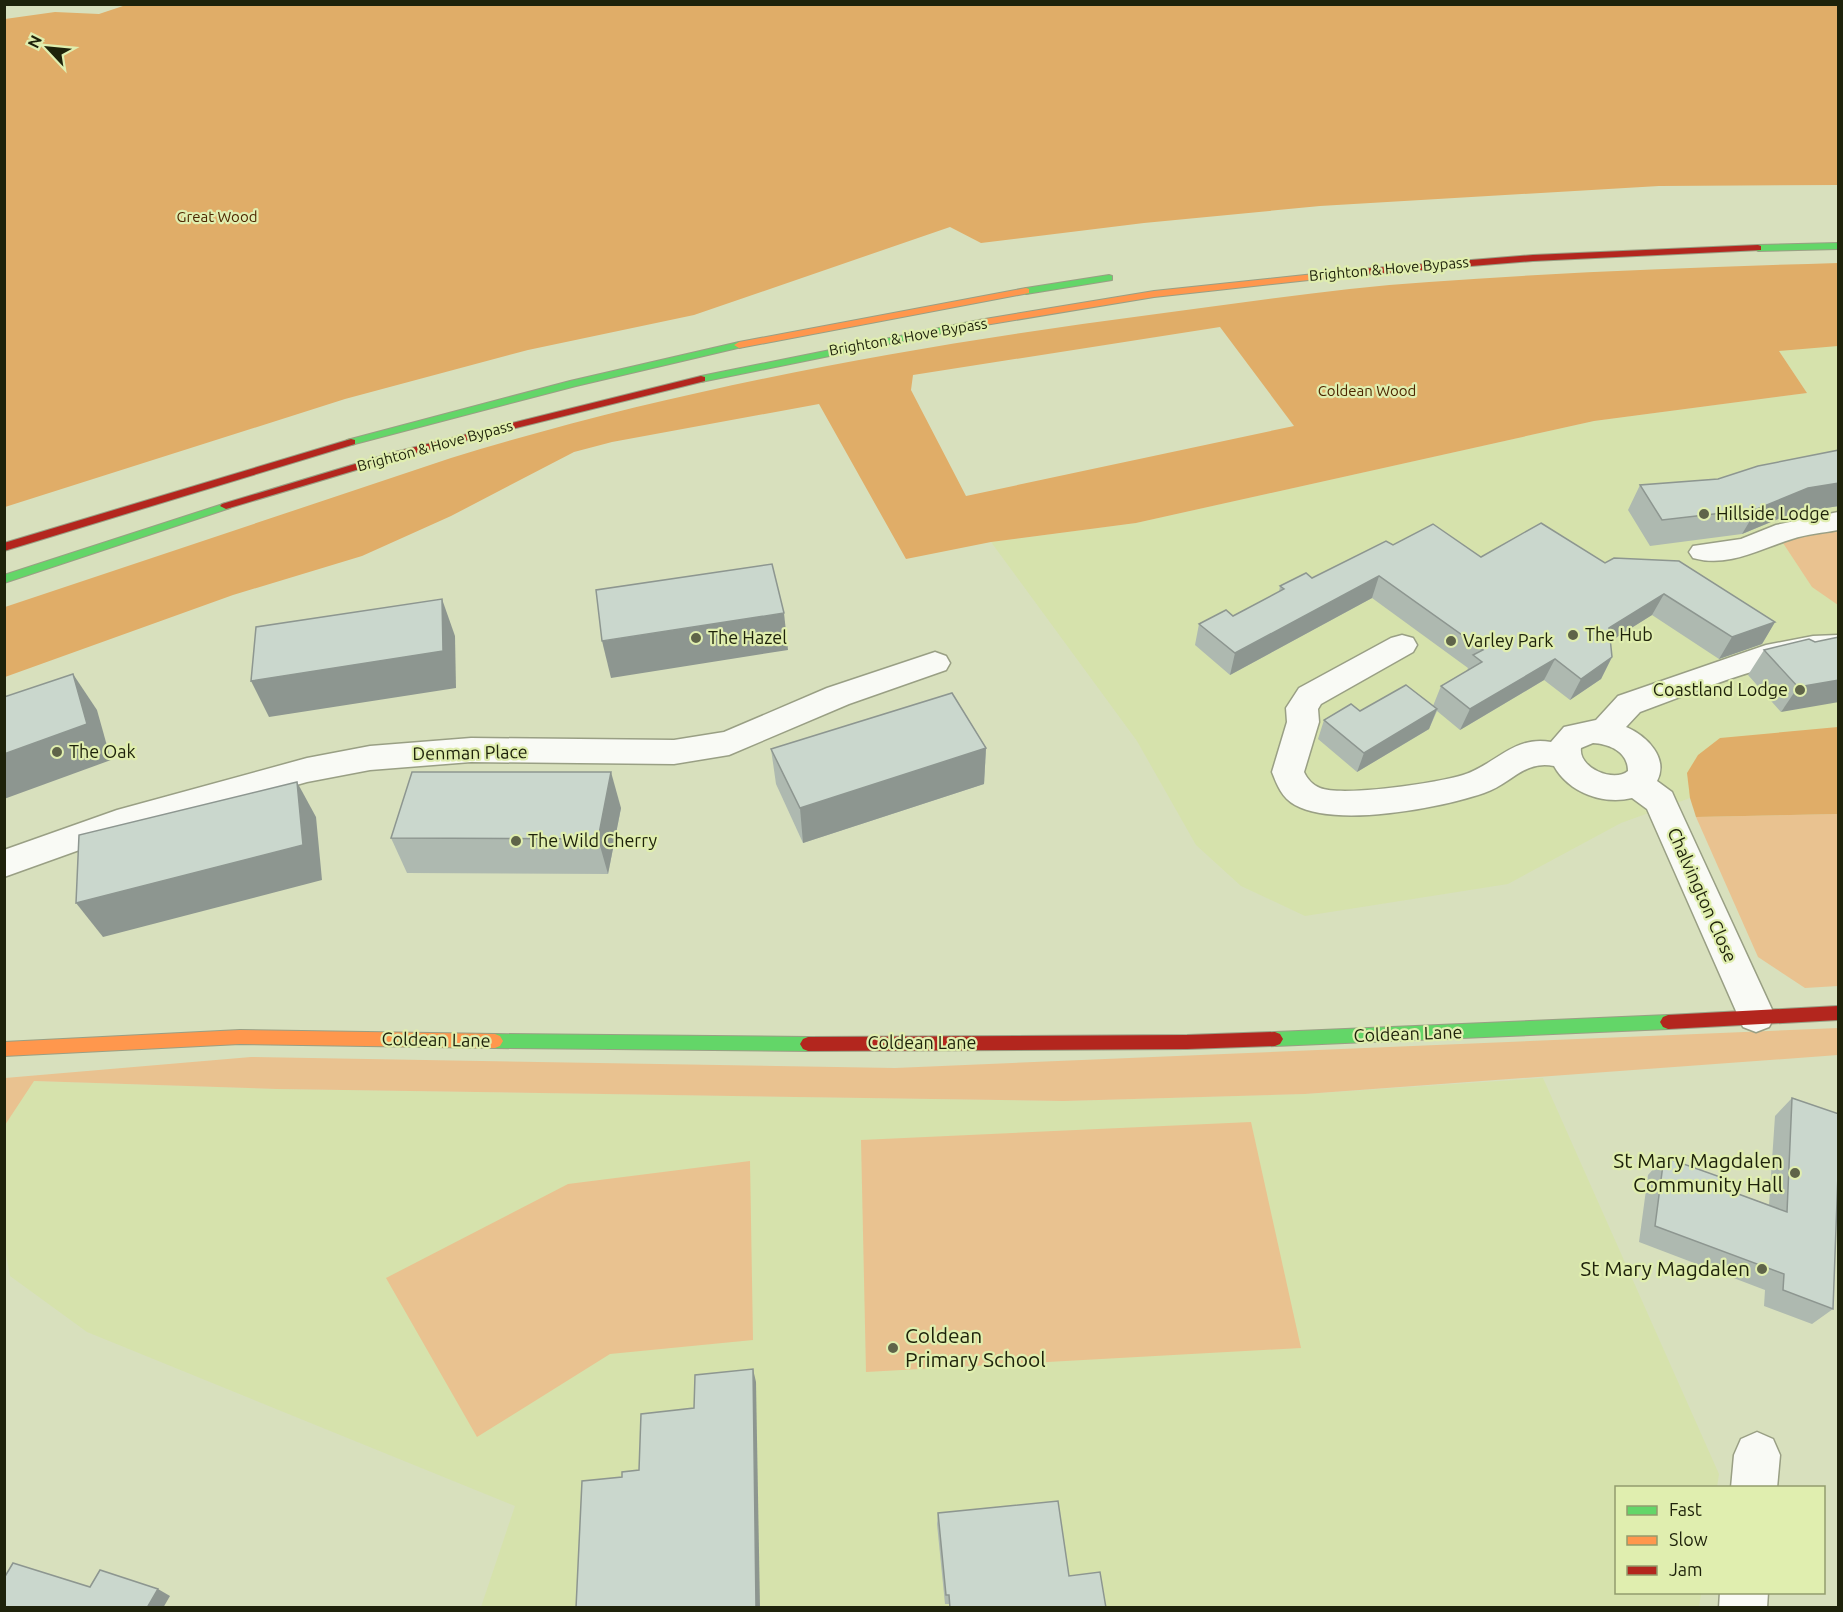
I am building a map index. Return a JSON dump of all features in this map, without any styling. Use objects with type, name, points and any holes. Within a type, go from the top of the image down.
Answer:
[{"type":"main road","name":"Brighton & Hove Bypass","points":[[4,579],[242,501],[395,456],[548,415],[742,369],[1080,305],[1276,280],[1490,260],[1710,248],[1839,246]]},
{"type":"main road","name":"Brighton & Hove Bypass","points":[[4,547],[188,488],[381,431],[536,391],[727,347],[854,321],[1127,276]]},
{"type":"main road","points":[[230,464],[381,431]]},
{"type":"main road","name":"Coldean Lane","points":[[4,1049],[240,1037],[698,1044],[1187,1042],[1529,1029],[1839,1013]]},
{"type":"street","points":[[1703,552],[1746,548],[1786,531],[1839,521]]},
{"type":"street","points":[[1402,645],[1310,696],[1302,708],[1303,722],[1288,772],[1295,787],[1306,795],[1338,804],[1461,789],[1484,780],[1525,754],[1544,752],[1565,757]]},
{"type":"street","points":[[1604,732],[1629,704],[1722,673],[1766,655],[1813,646],[1839,645]]},
{"type":"street","name":"Denman Place","points":[[4,864],[117,823],[307,770],[370,758],[471,750],[674,752],[729,744],[838,696],[935,663]]},
{"type":"street","points":[[1593,731],[1604,732],[1628,742],[1644,760],[1643,778],[1636,784],[1614,789],[1588,782],[1577,774],[1565,757],[1564,748],[1573,735],[1593,731]]},
{"type":"street","name":"Chalvington Close","points":[[1636,784],[1660,801],[1756,1016]]},
{"type":"shaded area","name":"Varley Park","points":[[1838,336],[1838,784],[1690,798],[1621,823],[1508,884],[1305,916],[1241,886],[1196,845],[1137,741],[991,542],[1136,523],[1594,421],[1807,393],[1779,351]]},
{"type":"shaded area","points":[[1838,530],[1838,605],[1812,587],[1783,543],[1806,535]]},
{"type":"shaded area","points":[[1838,814],[1838,986],[1805,988],[1758,957],[1696,817]]},
{"type":"shaded area","points":[[1838,1028],[1838,1055],[1305,1094],[1064,1101],[277,1089],[34,1081],[5,1125],[5,1078],[251,1057],[895,1068]]},
{"type":"shaded area","name":"Coldean Primary School","points":[[1543,1078],[1719,1474],[1717,1486],[1615,1486],[1615,1594],[1701,1594],[1699,1607],[481,1607],[515,1506],[87,1332],[10,1276],[4,1244],[4,1125],[33,1081],[277,1089],[1064,1101],[1305,1094]]},
{"type":"shaded area","points":[[1251,1122],[1301,1348],[866,1372],[861,1140]]},
{"type":"shaded area","points":[[750,1161],[753,1340],[610,1354],[477,1437],[386,1278],[568,1184]]},
{"type":"green space","name":"Great Wood","points":[[126,5],[1838,5],[1838,185],[1659,186],[1320,206],[1144,223],[981,243],[950,227],[694,315],[528,350],[345,399],[5,507],[5,19],[55,12],[99,14]]},
{"type":"green space","name":"Coldean Wood","points":[[1838,263],[1838,346],[1779,351],[1807,393],[1594,421],[1136,523],[991,542],[906,559],[819,404],[612,442],[574,452],[451,516],[362,556],[233,595],[5,677],[5,607],[451,458],[623,410],[710,390],[885,355],[972,341],[1324,292],[1532,275]],"holes":[[[1220,327],[1294,426],[966,496],[911,390],[913,375]]]},
{"type":"green space","points":[[1838,727],[1838,814],[1696,817],[1690,798],[1687,773],[1698,755],[1720,738]]},
{"type":"building","points":[[1839,450],[1839,483],[1808,488],[1757,509],[1662,520],[1640,485],[1718,479],[1758,466]]},
{"type":"building","points":[[1541,523],[1605,563],[1614,558],[1679,561],[1775,622],[1732,637],[1664,594],[1609,628],[1612,657],[1581,679],[1555,659],[1470,709],[1441,686],[1482,662],[1473,655],[1483,650],[1379,576],[1235,653],[1199,624],[1226,610],[1233,616],[1284,589],[1280,586],[1306,573],[1312,578],[1386,541],[1393,545],[1433,524],[1481,557]]},
{"type":"building","points":[[772,564],[784,613],[602,641],[596,590]]},
{"type":"building","points":[[442,599],[443,651],[251,681],[256,627]]},
{"type":"building","points":[[1839,637],[1839,680],[1798,687],[1764,650],[1809,639],[1815,642]]},
{"type":"building","points":[[73,674],[87,724],[4,754],[4,697]]},
{"type":"building","points":[[1406,685],[1437,709],[1364,753],[1324,720],[1351,704],[1360,711]]},
{"type":"building","points":[[952,693],[986,748],[800,808],[771,749]]},
{"type":"building","points":[[412,772],[611,772],[598,839],[391,838]]},
{"type":"building","points":[[297,782],[303,845],[76,903],[79,835]]},
{"type":"building","points":[[1792,1098],[1839,1114],[1833,1309],[1783,1290],[1784,1274],[1655,1226],[1664,1157],[1723,1178],[1722,1188],[1787,1212]]},
{"type":"building","points":[[753,1369],[756,1608],[576,1608],[582,1481],[622,1477],[622,1472],[639,1470],[641,1414],[694,1408],[695,1375]]},
{"type":"building","points":[[1058,1501],[1069,1576],[1100,1572],[1106,1608],[950,1608],[949,1595],[946,1595],[938,1513]]},
{"type":"building","points":[[13,1563],[90,1587],[100,1570],[158,1589],[147,1608],[4,1608],[4,1578]]},
{"type":"traffic: fast","points":[[1758,248],[1838,246]]},
{"type":"traffic: fast","points":[[1026,291],[1109,278]]},
{"type":"traffic: fast","points":[[701,379],[979,323]]},
{"type":"traffic: fast","points":[[351,442],[574,383],[739,345]]},
{"type":"traffic: fast","points":[[4,579],[226,506]]},
{"type":"traffic: fast","points":[[1275,1039],[1668,1022]]},
{"type":"traffic: fast","points":[[495,1041],[808,1044]]},
{"type":"traffic: slow","points":[[979,323],[1154,294],[1361,272]]},
{"type":"traffic: slow","points":[[739,345],[1026,291]]},
{"type":"traffic: slow","points":[[4,1049],[240,1037],[495,1041]]},
{"type":"traffic: jam","points":[[1361,272],[1533,258],[1758,248]]},
{"type":"traffic: jam","points":[[226,506],[399,454],[701,379]]},
{"type":"traffic: jam","points":[[4,547],[351,442]]},
{"type":"traffic: jam","points":[[1668,1022],[1838,1013]]},
{"type":"traffic: jam","points":[[808,1044],[1187,1042],[1275,1039]]},
{"type":"place","name":"Hillside Lodge","points":[[1704,514]]},
{"type":"place","name":"The Hub","points":[[1573,635]]},
{"type":"place","name":"The Hazel","points":[[696,638]]},
{"type":"place","name":"Varley Park","points":[[1451,641]]},
{"type":"place","name":"Coastland Lodge","points":[[1800,690]]},
{"type":"place","name":"The Oak","points":[[57,752]]},
{"type":"place","name":"The Wild Cherry","points":[[516,841]]},
{"type":"place","name":"St Mary Magdalen Community Hall","points":[[1795,1173]]},
{"type":"place","name":"St Mary Magdalen","points":[[1762,1269]]},
{"type":"place","name":"Coldean Primary School","points":[[893,1348]]}]
